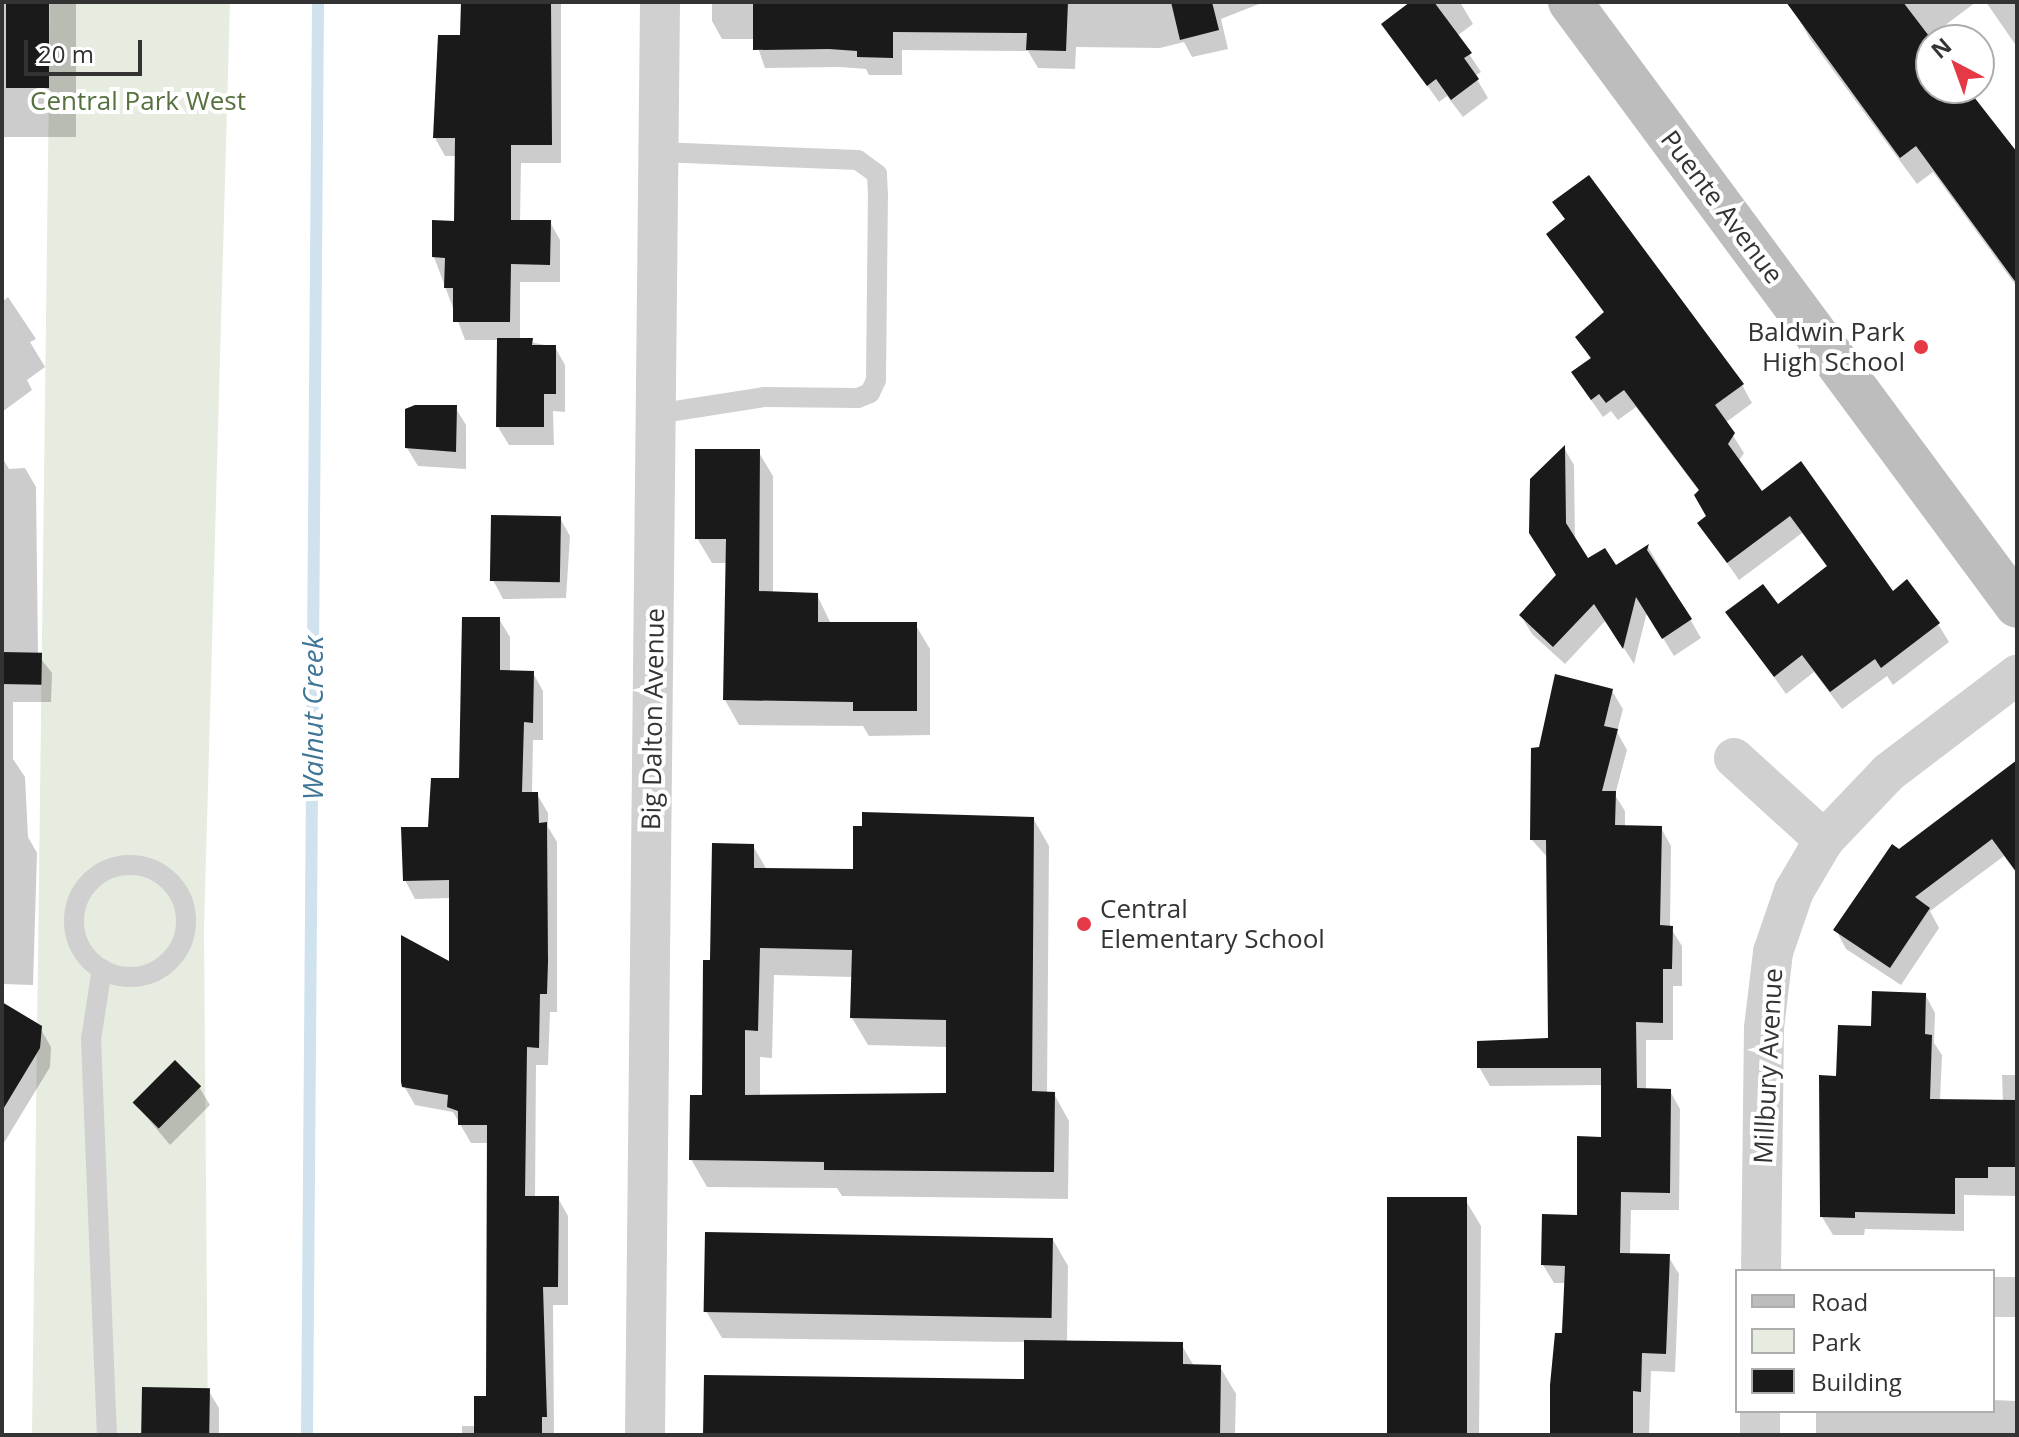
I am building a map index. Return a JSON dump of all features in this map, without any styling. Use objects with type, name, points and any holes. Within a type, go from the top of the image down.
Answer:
[{"type":"street","name":"Big Dalton Avenue","points":[[645,1435],[660,2]]},
{"type":"street","name":"Puente Avenue","points":[[1570,2],[2017,606]]},
{"type":"street","name":"Millbury Avenue","points":[[1761,1269],[1764,1028],[1773,952],[1794,891],[1824,840],[1889,772],[2017,675]]},
{"type":"street","points":[[1734,758],[1824,840]]},
{"type":"street","points":[[1995,1297],[2017,1297]]},
{"type":"street","points":[[1760,1413],[1760,1435]]},
{"type":"lane","points":[[656,414],[764,397],[870,393],[876,380],[877,174],[858,160],[659,152]]},
{"type":"lane","points":[[102,969],[118,975],[154,971],[180,947],[186,912],[174,887],[153,869],[117,866],[85,887],[77,903],[77,940],[102,969],[91,1039],[107,1435]]},
{"type":"green space","name":"Central Park West","points":[[50,2],[230,2],[204,929],[208,1435],[32,1435]]},
{"type":"building","points":[[6,2],[49,2],[49,88],[6,88]]},
{"type":"building","points":[[461,2],[551,2],[552,145],[511,145],[511,220],[551,220],[550,265],[511,264],[510,322],[453,322],[453,288],[444,288],[445,258],[432,257],[432,220],[454,221],[455,138],[433,138],[438,35],[460,35]]},
{"type":"building","points":[[753,2],[1068,2],[1066,51],[1026,50],[1027,33],[893,32],[893,58],[857,57],[857,51],[829,49],[753,50]]},
{"type":"building","points":[[1171,2],[1212,2],[1219,30],[1180,40]]},
{"type":"building","points":[[1410,2],[1434,2],[1472,53],[1464,58],[1479,79],[1451,100],[1436,79],[1427,86],[1381,24]]},
{"type":"building","points":[[1786,2],[1903,2],[1920,24],[1915,24],[1915,104],[1980,104],[2017,152],[2017,284],[1916,146],[1900,158]]},
{"type":"building","points":[[1589,175],[1744,384],[1715,405],[1735,433],[1728,444],[1762,491],[1801,461],[1893,591],[1907,579],[1940,623],[1881,668],[1875,659],[1830,692],[1802,655],[1774,677],[1725,612],[1763,584],[1778,604],[1827,566],[1790,516],[1727,563],[1697,523],[1706,516],[1694,495],[1699,490],[1624,390],[1606,403],[1599,394],[1591,400],[1571,372],[1591,358],[1575,337],[1604,312],[1546,234],[1565,219],[1552,202]]},
{"type":"building","points":[[497,338],[533,338],[532,345],[556,345],[556,394],[544,394],[544,427],[496,427]]},
{"type":"building","points":[[415,405],[457,405],[456,452],[405,448],[405,409]]},
{"type":"building","points":[[1565,445],[1566,523],[1588,558],[1605,548],[1616,565],[1649,544],[1647,550],[1692,619],[1662,639],[1636,597],[1623,649],[1594,604],[1553,647],[1519,615],[1556,575],[1529,533],[1530,479]]},
{"type":"building","points":[[695,449],[760,449],[759,591],[818,593],[818,622],[917,622],[917,711],[853,711],[853,702],[723,700],[726,539],[695,539]]},
{"type":"building","points":[[491,515],[561,516],[560,582],[490,581]]},
{"type":"building","points":[[462,617],[500,617],[500,670],[534,671],[533,723],[524,722],[522,792],[538,792],[539,823],[547,822],[548,962],[547,994],[540,994],[539,1048],[527,1047],[525,1196],[559,1196],[558,1287],[543,1287],[547,1417],[542,1417],[542,1435],[474,1435],[474,1396],[486,1396],[487,1125],[458,1125],[458,1111],[447,1107],[448,1095],[402,1087],[401,1082],[401,935],[449,961],[449,880],[403,881],[401,827],[428,827],[431,778],[459,778]]},
{"type":"building","points":[[2,652],[42,653],[41,685],[2,684]]},
{"type":"building","points":[[1555,674],[1613,689],[1604,726],[1618,729],[1602,791],[1616,791],[1615,825],[1662,826],[1660,925],[1673,926],[1672,969],[1663,969],[1663,1023],[1636,1022],[1637,1088],[1671,1089],[1670,1193],[1621,1192],[1620,1253],[1670,1254],[1666,1354],[1642,1353],[1641,1392],[1633,1391],[1633,1435],[1550,1435],[1550,1385],[1555,1333],[1562,1333],[1565,1266],[1541,1265],[1542,1214],[1577,1215],[1577,1136],[1601,1137],[1601,1068],[1477,1068],[1477,1041],[1548,1038],[1546,840],[1530,840],[1531,748],[1539,747]]},
{"type":"building","points":[[2017,760],[2017,873],[1992,839],[1915,897],[1930,908],[1890,968],[1833,930],[1892,844],[1899,849]]},
{"type":"building","points":[[862,812],[1034,817],[1032,1091],[1055,1092],[1054,1172],[824,1170],[824,1162],[689,1160],[690,1095],[702,1095],[703,960],[710,960],[712,843],[754,844],[754,868],[853,869],[853,826],[862,826]],"holes":[[[760,948],[852,950],[850,1018],[946,1020],[946,1093],[745,1095],[745,1030],[758,1031]]]},
{"type":"building","points":[[1872,991],[1926,993],[1925,1034],[1932,1035],[1930,1099],[2017,1100],[2017,1167],[1988,1167],[1988,1178],[1955,1178],[1955,1214],[1855,1212],[1855,1218],[1820,1217],[1819,1075],[1836,1076],[1838,1025],[1871,1026]]},
{"type":"building","points":[[2,1002],[42,1026],[40,1048],[2,1111]]},
{"type":"building","points":[[175,1060],[201,1086],[159,1129],[133,1102]]},
{"type":"building","points":[[1387,1197],[1467,1197],[1467,1435],[1387,1435]]},
{"type":"building","points":[[705,1232],[1053,1238],[1052,1318],[704,1312]]},
{"type":"building","points":[[1024,1340],[1183,1342],[1183,1364],[1221,1365],[1220,1435],[703,1435],[704,1375],[1024,1379]]},
{"type":"building","points":[[142,1387],[210,1388],[209,1435],[141,1435]]},
{"type":"waterway","name":"Walnut Creek","points":[[307,1435],[318,2]]},
{"type":"place","name":"Baldwin Park High School","points":[[1921,347]]},
{"type":"place","name":"Central Elementary School","points":[[1084,924]]}]
